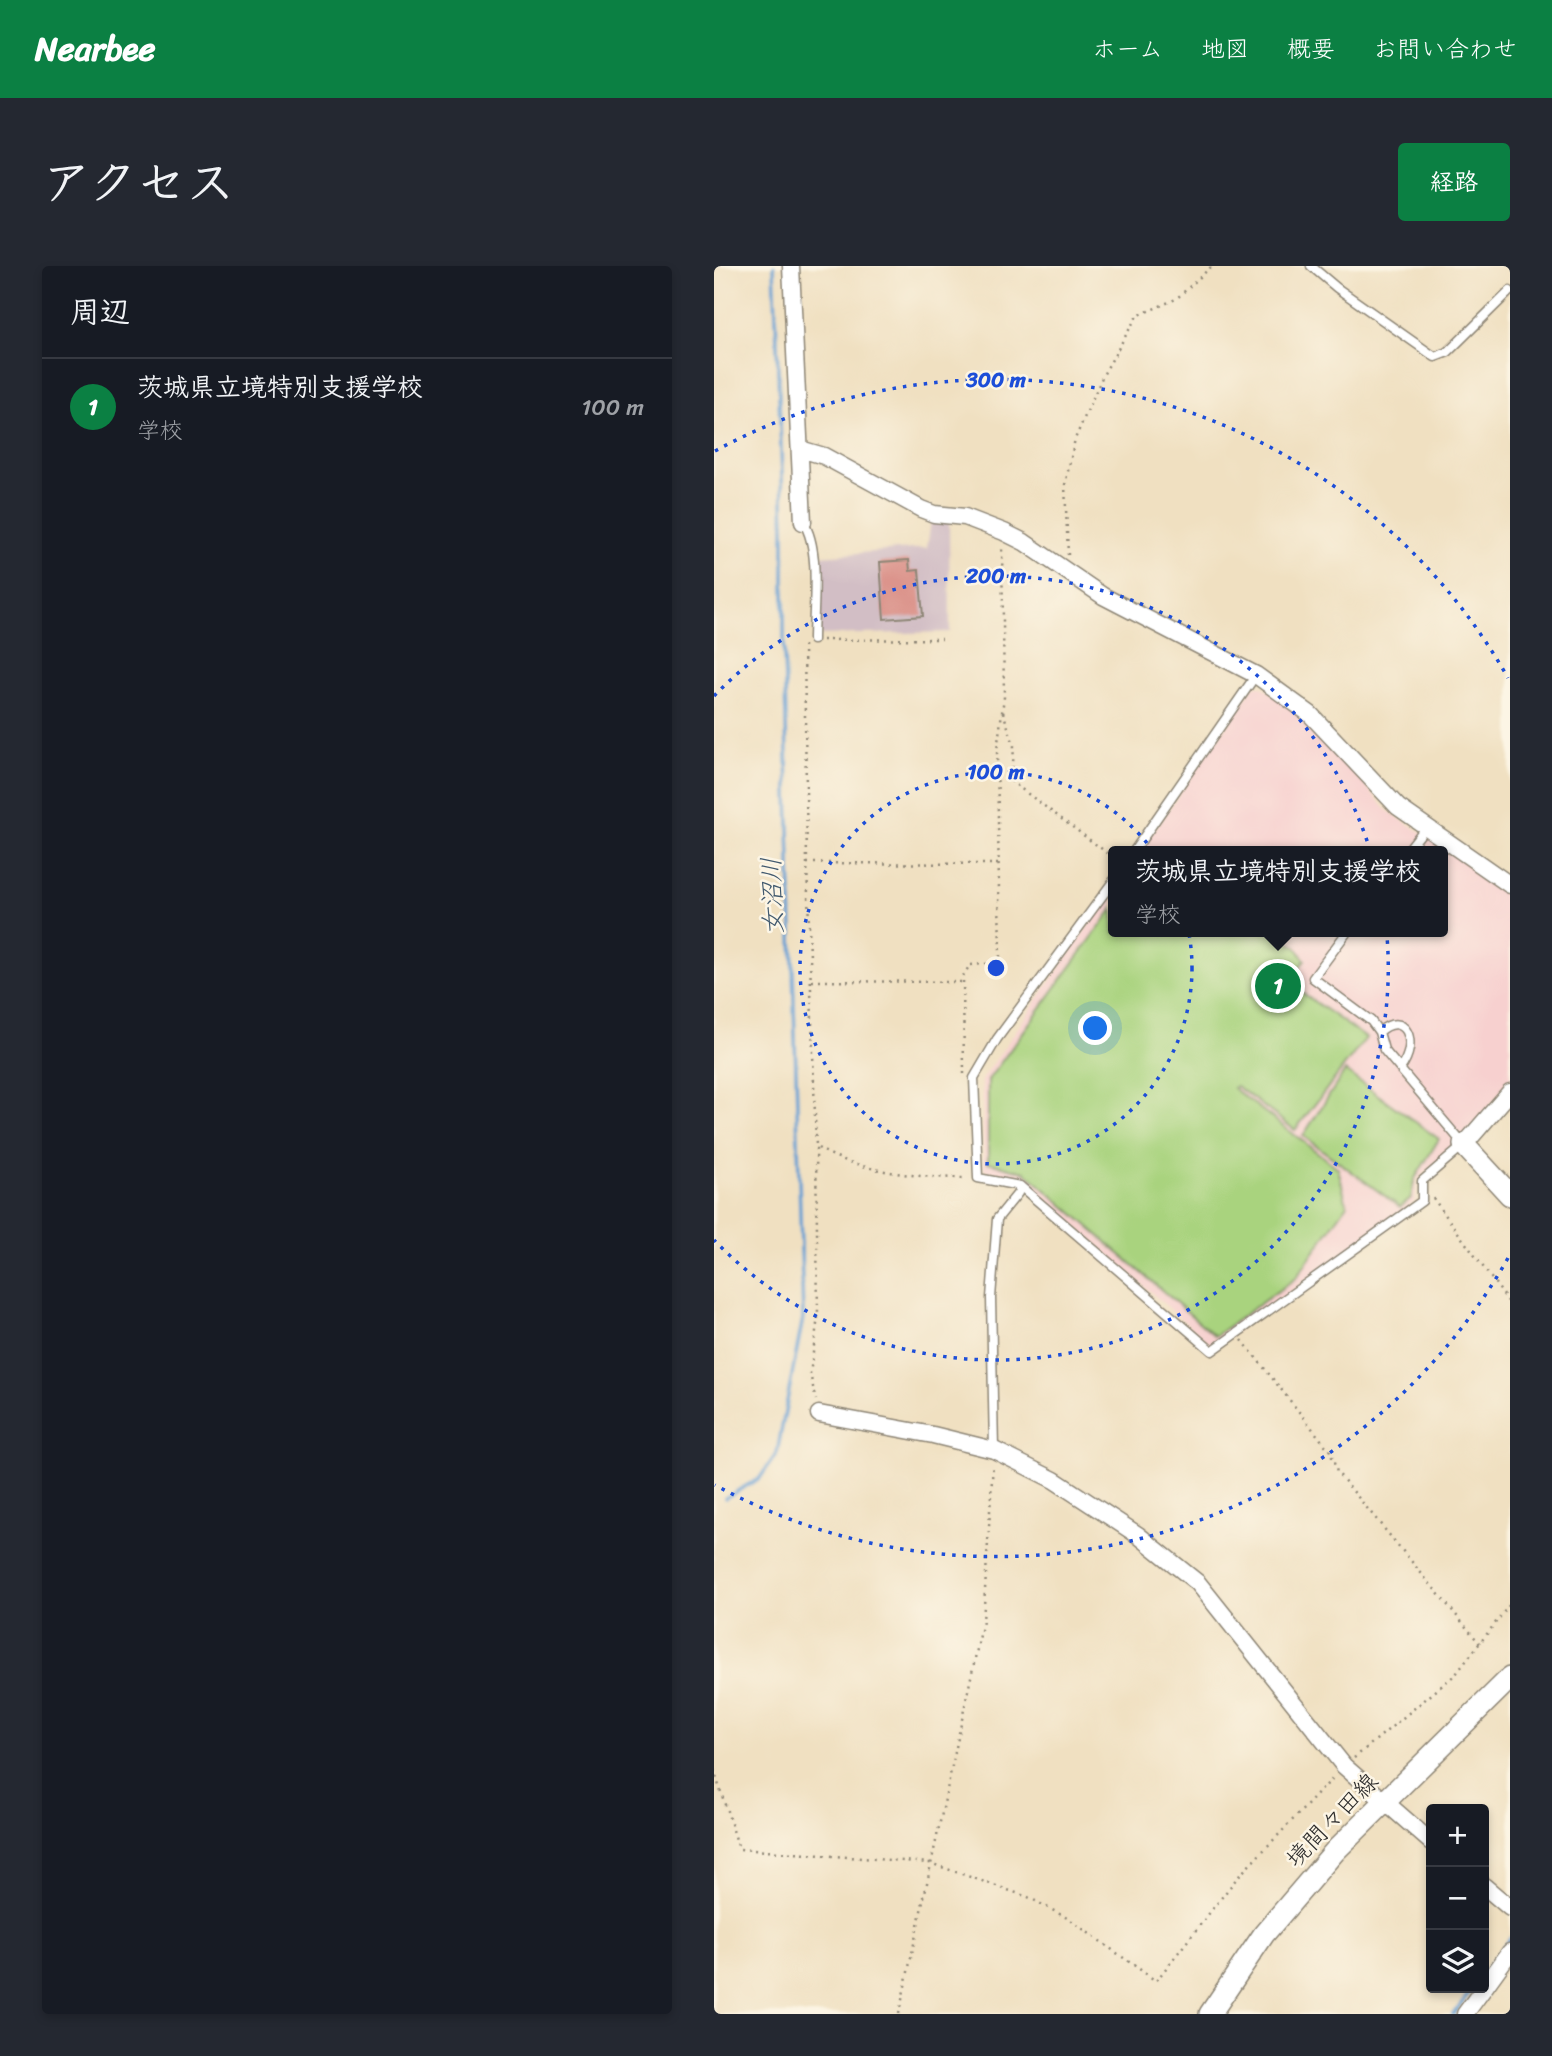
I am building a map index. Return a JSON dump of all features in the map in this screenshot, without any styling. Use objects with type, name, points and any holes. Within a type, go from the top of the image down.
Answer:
[{"type":"main road","points":[[1464,1144],[1510,1195]]},
{"type":"main road","name":"境間々田線","points":[[1210,2014],[1271,1925],[1335,1851],[1510,1678]]},
{"type":"street","points":[[791,266],[803,522]]},
{"type":"street","points":[[800,449],[824,456],[921,509],[934,514],[965,517],[1003,532],[1103,596],[1256,675],[1310,714],[1398,807],[1510,885]]},
{"type":"street","points":[[1464,1144],[1510,1091]]},
{"type":"street","points":[[819,1414],[933,1434],[994,1450],[1093,1503],[1139,1535],[1198,1584],[1344,1766],[1426,1838]]},
{"type":"street","points":[[1489,1890],[1510,1908]]},
{"type":"street","points":[[1489,1981],[1510,1952]]},
{"type":"street","points":[[1465,2014],[1480,1993]]},
{"type":"lane","points":[[1311,266],[1337,288],[1435,357],[1448,352],[1510,290]]},
{"type":"lane","points":[[803,522],[809,531],[813,555],[813,640]]},
{"type":"lane","points":[[1137,846],[1256,675]]},
{"type":"lane","points":[[1411,846],[1426,827]]},
{"type":"lane","points":[[1108,888],[997,1040],[974,1078],[978,1178],[1020,1186],[1208,1349],[1217,1349],[1422,1201],[1422,1181],[1464,1144],[1384,1050],[1379,1032],[1371,1021],[1312,978],[1343,937]]},
{"type":"lane","points":[[1379,1032],[1386,1025],[1394,1024],[1408,1032],[1412,1040],[1410,1053],[1400,1069]]},
{"type":"lane","points":[[994,1450],[991,1298],[997,1219],[1018,1193],[1020,1186]]},
{"type":"path","points":[[1068,572],[1065,485],[1075,439],[1103,375],[1137,316],[1175,299],[1212,266]]},
{"type":"path","points":[[975,1096],[964,1074],[963,976],[970,965],[1000,963],[997,750],[1002,710],[1003,532]]},
{"type":"path","points":[[819,1414],[810,1374],[818,1317],[804,640],[942,639]]},
{"type":"path","points":[[1002,710],[1014,745],[1012,782],[1108,854]]},
{"type":"path","points":[[807,863],[999,864]]},
{"type":"path","points":[[811,981],[963,982]]},
{"type":"path","points":[[816,1147],[836,1159],[880,1168],[939,1178],[978,1178]]},
{"type":"path","points":[[1422,1190],[1433,1198],[1510,1304]]},
{"type":"path","points":[[1237,1335],[1329,1451],[1337,1472],[1481,1645]]},
{"type":"path","points":[[898,2014],[983,1621],[994,1450]]},
{"type":"path","points":[[714,1770],[739,1849],[930,1863],[1028,1897],[1069,1919],[1156,1981],[1237,1878],[1344,1766],[1456,1674],[1510,1604]]},
{"type":"shaded area","points":[[949,520],[950,632],[817,635],[819,556],[927,548],[931,521]]},
{"type":"shaded area","points":[[1254,686],[1261,686],[1307,718],[1387,810],[1442,846],[1143,846]]},
{"type":"shaded area","points":[[1448,850],[1510,891],[1510,1081],[1460,1140],[1417,1180],[1415,1201],[1218,1344],[1211,1345],[1022,1179],[984,1170],[982,1080],[1108,897],[1108,937],[1448,937]]},
{"type":"green space","points":[[1108,916],[1108,937],[1282,937],[1296,947],[1305,960],[1288,983],[1366,1038],[1295,1130],[1236,1086],[1233,1088],[1338,1168],[1347,1205],[1296,1278],[1215,1336],[1025,1172],[988,1162],[988,1080]]},
{"type":"green space","points":[[1345,1071],[1439,1139],[1414,1180],[1411,1198],[1400,1207],[1303,1136]]},
{"type":"building","points":[[909,560],[910,571],[919,570],[923,616],[884,619],[880,562]]},
{"type":"waterway","name":"女沼川","points":[[725,1498],[760,1478],[777,1453],[803,1318],[784,651],[784,528],[774,266]]},
{"type":"waterway","points":[[1489,1966],[1510,1938]]},
{"type":"waterway","points":[[1453,2014],[1469,1993]]},
{"type":"place","name":"茨城県立境特別支援学校","points":[[1278,986]]}]
